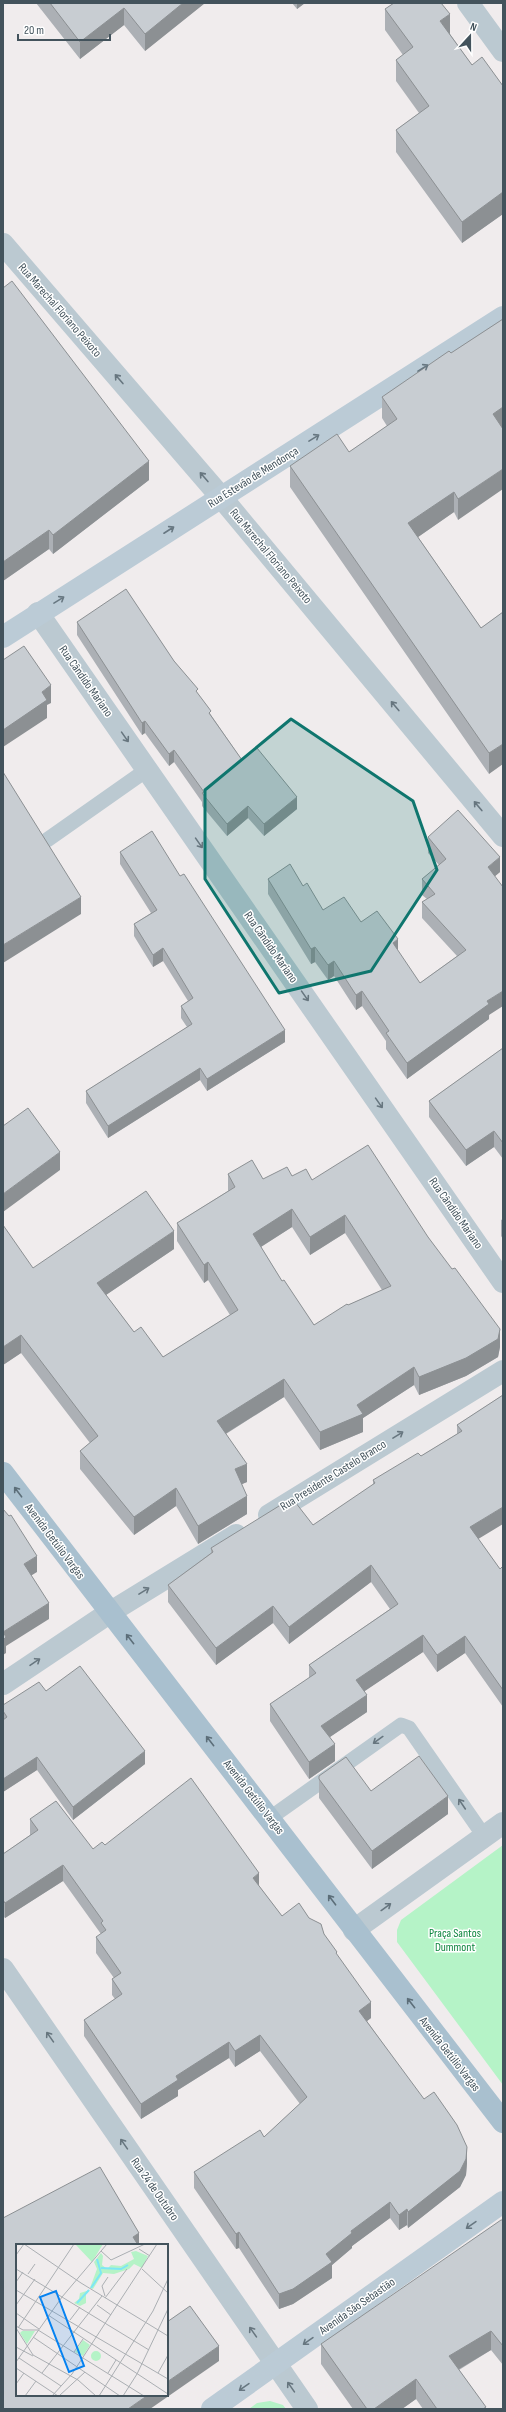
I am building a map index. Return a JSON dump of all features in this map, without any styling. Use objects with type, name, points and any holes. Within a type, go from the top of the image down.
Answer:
[{"type":"main road","name":"Avenida Getúlio Vargas","points":[[3,1473],[109,1613],[270,1818],[354,1930],[503,2122]]},
{"type":"street","points":[[468,3],[503,51]]},
{"type":"street","name":"Rua Marechal Floriano Peixoto","points":[[3,244],[221,497],[503,836]]},
{"type":"street","name":"Rua Estevão de Mendonça","points":[[3,637],[38,613],[503,317]]},
{"type":"street","name":"Rua Cândido Mariano","points":[[38,613],[148,769],[503,1282]]},
{"type":"street","name":"Rua Presidente Castelo Branco","points":[[3,1684],[109,1613],[503,1371]]},
{"type":"street","points":[[354,1930],[503,1823]]},
{"type":"street","name":"Rua 24 de Outubro","points":[[3,1969],[306,2409]]},
{"type":"street","name":"Avenida São Sebastião","points":[[212,2409],[503,2202]]},
{"type":"lane","points":[[47,840],[148,769]]},
{"type":"lane","points":[[270,1818],[401,1725],[409,1728],[484,1836]]},
{"type":"highlighted area","points":[[291,719],[413,801],[437,870],[371,971],[279,993],[205,879],[205,790]]},
{"type":"green space","name":"Praça Santos Dummont","points":[[503,1845],[503,2085],[397,1942],[397,1930],[401,1920]]},
{"type":"green space","points":[[270,2401],[283,2405],[286,2409],[249,2409],[257,2403]]},
{"type":"building","points":[[50,3],[183,3],[145,34],[124,8],[80,42]]},
{"type":"building","points":[[394,3],[441,3],[450,14],[440,21],[472,65],[482,57],[503,86],[503,192],[462,222],[396,130],[429,106],[396,60],[413,47],[385,9]]},
{"type":"building","points":[[12,281],[149,461],[53,535],[49,530],[3,562],[3,288]]},
{"type":"building","points":[[503,319],[503,407],[493,414],[503,429],[503,469],[458,499],[454,492],[408,523],[481,628],[503,612],[503,744],[489,753],[290,466],[337,434],[349,452],[397,419],[382,397],[449,351],[451,353]]},
{"type":"building","points":[[126,589],[174,661],[198,689],[196,691],[211,711],[209,713],[242,760],[257,748],[297,797],[264,824],[248,806],[227,824],[202,793],[204,792],[174,750],[169,754],[145,721],[142,723],[77,622]]},
{"type":"building","points":[[24,646],[51,685],[42,692],[47,700],[3,730],[3,660]]},
{"type":"building","points":[[3,772],[81,897],[3,945]]},
{"type":"building","points":[[458,810],[500,857],[488,867],[503,887],[503,991],[487,1001],[489,1004],[407,1063],[386,1033],[389,1031],[362,991],[356,995],[334,961],[328,965],[315,947],[311,949],[268,879],[290,864],[303,886],[307,883],[323,910],[344,897],[361,922],[377,911],[398,939],[393,943],[420,983],[466,950],[422,902],[435,894],[422,879],[446,859],[428,837]]},
{"type":"building","points":[[152,831],[180,876],[184,874],[285,1030],[207,1079],[200,1068],[108,1126],[86,1091],[192,1024],[181,1006],[193,998],[163,948],[153,955],[134,924],[157,910],[120,852]]},
{"type":"building","points":[[503,1048],[503,1143],[494,1131],[466,1150],[429,1101]]},
{"type":"building","points":[[28,1108],[60,1152],[3,1194],[3,1126]]},
{"type":"building","points":[[368,1145],[428,1237],[452,1269],[455,1268],[500,1329],[498,1339],[466,1358],[419,1377],[414,1367],[357,1405],[363,1414],[320,1432],[284,1379],[217,1421],[247,1464],[235,1469],[247,1496],[198,1526],[176,1488],[134,1517],[80,1451],[98,1436],[21,1335],[3,1347],[3,1225],[33,1268],[146,1191],[174,1231],[97,1283],[134,1332],[141,1327],[163,1357],[238,1310],[208,1262],[204,1265],[177,1223],[235,1187],[228,1174],[252,1160],[263,1179],[287,1167],[292,1176],[306,1169],[312,1180]],"holes":[[[292,1209],[310,1237],[345,1215],[391,1286],[348,1305],[347,1304],[314,1325],[284,1280],[282,1281],[253,1234]]]},
{"type":"building","points":[[503,1395],[503,1507],[470,1527],[500,1569],[503,1566],[503,1690],[465,1636],[437,1655],[423,1635],[356,1680],[367,1695],[321,1726],[335,1744],[309,1762],[270,1704],[316,1673],[309,1665],[398,1604],[371,1565],[289,1627],[273,1606],[216,1648],[168,1585],[213,1552],[211,1548],[292,1498],[313,1525],[375,1483],[373,1480],[418,1453],[421,1456],[462,1431],[457,1425]]},
{"type":"building","points":[[3,1509],[9,1516],[11,1515],[37,1556],[24,1564],[49,1603],[3,1632]]},
{"type":"building","points":[[3,1632],[6,1637],[3,1640]]},
{"type":"building","points":[[80,1666],[145,1751],[73,1807],[37,1757],[3,1779],[3,1720],[7,1717],[3,1711],[3,1705],[39,1682],[46,1691]]},
{"type":"building","points":[[419,1756],[448,1796],[372,1851],[319,1779],[319,1776],[346,1757],[371,1791]]},
{"type":"building","points":[[191,1778],[259,1873],[253,1878],[282,1916],[299,1903],[309,1918],[321,1924],[324,1934],[337,1952],[336,1953],[371,2002],[359,2011],[424,2099],[434,2092],[457,2125],[467,2147],[466,2159],[460,2171],[408,2212],[407,2209],[399,2215],[390,2202],[351,2231],[352,2233],[326,2254],[332,2262],[293,2289],[279,2294],[239,2232],[236,2234],[194,2172],[260,2130],[264,2137],[307,2097],[260,2035],[235,2051],[229,2042],[176,2076],[178,2080],[141,2104],[84,2020],[122,1994],[112,1979],[121,1973],[96,1937],[106,1930],[101,1923],[103,1921],[63,1865],[5,1903],[3,1900],[3,1854],[38,1830],[30,1819],[56,1801],[93,1849],[102,1842],[105,1845]]},
{"type":"building","points":[[100,2167],[139,2233],[133,2237],[137,2244],[16,2244],[16,2396],[147,2396],[128,2409],[3,2409],[3,2218]]},
{"type":"building","points":[[503,2220],[503,2346],[491,2331],[449,2356],[486,2407],[483,2409],[437,2409],[416,2379],[374,2409],[367,2409],[321,2344]]},
{"type":"building","points":[[190,2306],[219,2346],[168,2381],[168,2321]]}]
